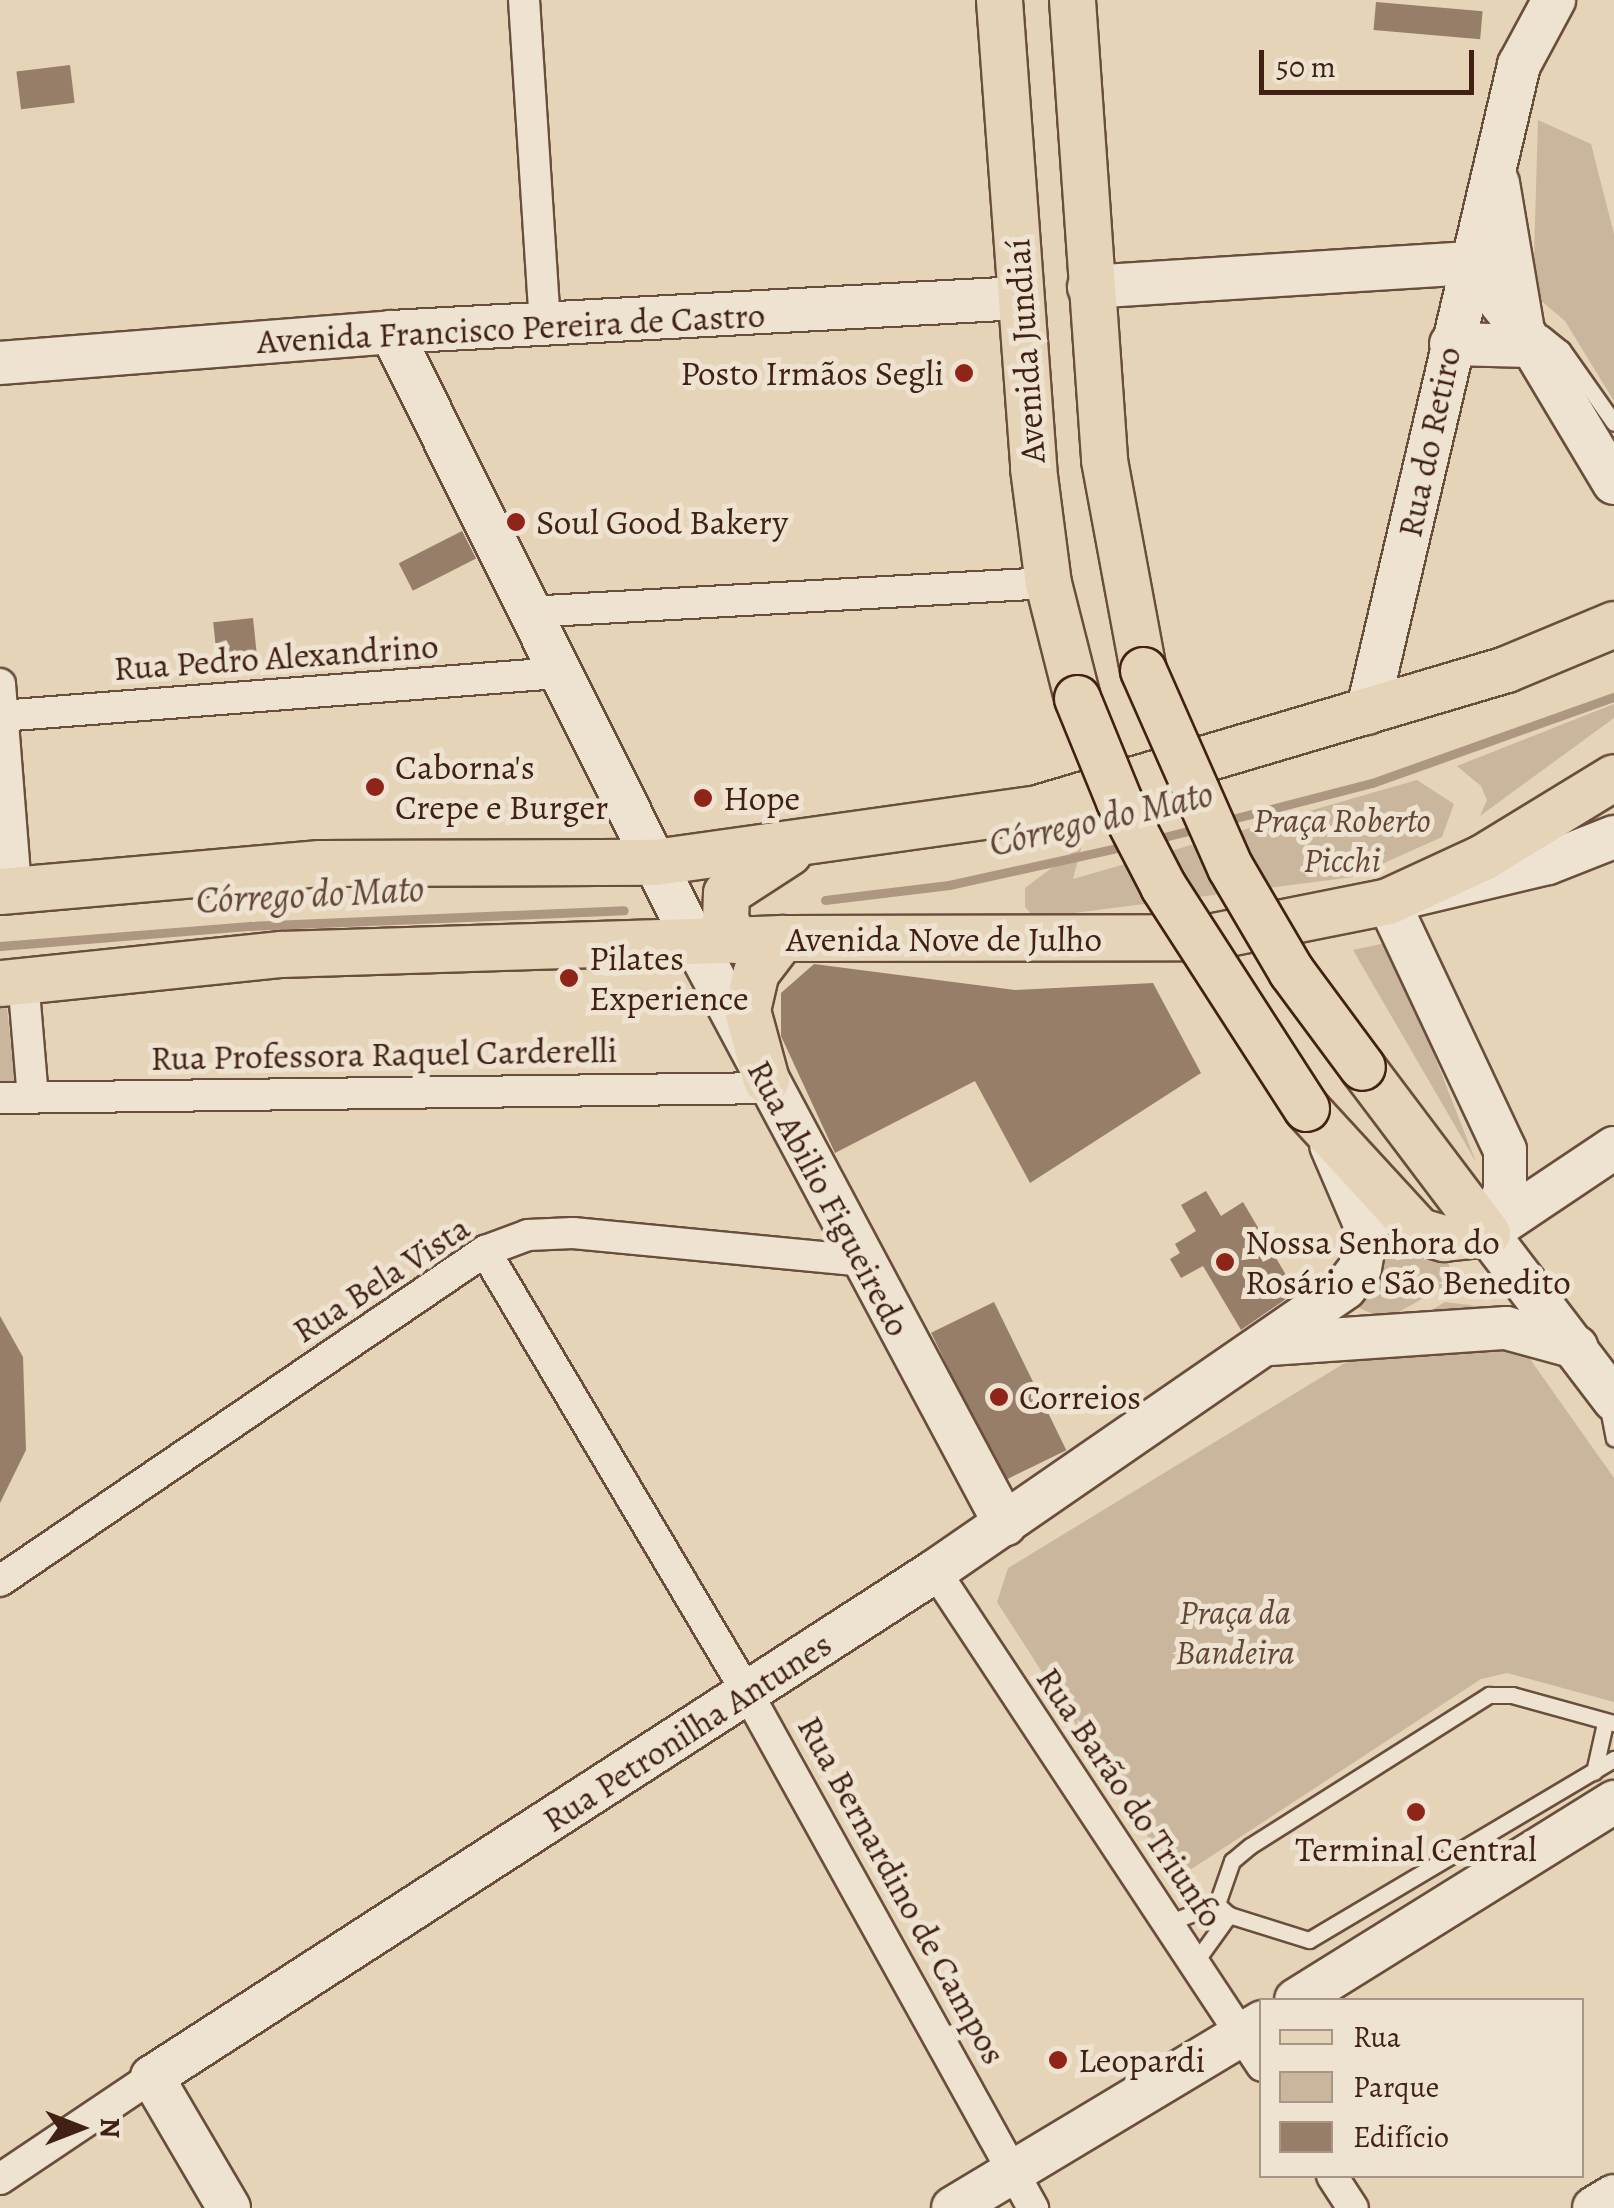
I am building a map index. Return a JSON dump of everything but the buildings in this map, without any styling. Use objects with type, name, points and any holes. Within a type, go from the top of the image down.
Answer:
[{"type":"main road","name":"Avenida Jundiaí","points":[[998,0],[1048,583],[1078,698],[1163,886],[1316,1122],[1419,1231],[1444,1238],[1486,1233]]},
{"type":"main road","name":"Avenida Jundiaí","points":[[1072,0],[1104,460],[1143,670],[1230,867],[1291,972],[1486,1233]]},
{"type":"main road","points":[[8,890],[320,863],[655,862],[1037,808],[1506,669],[1614,624]]},
{"type":"main road","name":"Avenida Nove de Julho","points":[[12,981],[281,954],[782,938],[1208,937],[1388,901],[1606,781]]},
{"type":"main road","points":[[716,941],[725,922],[726,893],[808,842]]},
{"type":"main road","points":[[768,1084],[748,1010],[756,972],[782,938]]},
{"type":"street","points":[[524,0],[545,325]]},
{"type":"street","points":[[1519,65],[1532,0]]},
{"type":"street","name":"Rua do Retiro","points":[[1366,713],[1519,65],[1554,0]]},
{"type":"street","name":"Rua do Retiro","points":[[1496,172],[1527,338]]},
{"type":"street","points":[[1089,287],[1470,263],[1527,338],[1614,484]]},
{"type":"street","name":"Avenida Francisco Pereira de Castro","points":[[0,363],[392,332],[1022,298]]},
{"type":"street","name":"Rua Abilio Figueiredo","points":[[392,332],[655,862],[716,941],[768,1084],[1005,1524]]},
{"type":"street","points":[[1451,344],[1527,338]]},
{"type":"street","points":[[528,612],[1048,583]]},
{"type":"street","name":"Rua Pedro Alexandrino","points":[[1,716],[558,672]]},
{"type":"street","points":[[0,684],[8,890]]},
{"type":"street","points":[[1486,1233],[1505,1190],[1505,1150],[1388,901],[1548,863],[1614,838]]},
{"type":"street","points":[[12,981],[34,1097]]},
{"type":"street","name":"Rua Professora Raquel Carderelli","points":[[0,1098],[768,1084]]},
{"type":"street","name":"Rua Petronilha Antunes","points":[[0,2179],[1005,1524],[1270,1344],[1345,1288],[1360,1268],[1367,1248],[1361,1206],[1316,1122]]},
{"type":"street","points":[[1486,1233],[1614,1148]]},
{"type":"street","name":"Rua Bela Vista","points":[[0,1580],[485,1252],[528,1235],[574,1233],[863,1261]]},
{"type":"street","points":[[1486,1233],[1609,1393]]},
{"type":"street","name":"Rua Bernardino de Campos","points":[[485,1252],[748,1694],[1033,2208]]},
{"type":"street","points":[[1270,1344],[1506,1328],[1576,1347]]},
{"type":"street","name":"Rua Barão do Triunfo","points":[[935,1570],[1168,1923],[1254,2040]]},
{"type":"street","points":[[1299,1998],[1604,1787]]},
{"type":"street","points":[[953,2208],[1014,2170],[1254,2040]]},
{"type":"street","points":[[152,2077],[229,2208]]},
{"type":"street","points":[[1333,2178],[1353,2208]]},
{"type":"street","points":[[1594,2208],[1614,2196]]},
{"type":"lane","points":[[1527,338],[1543,333],[1562,349],[1614,423]]},
{"type":"lane","points":[[1609,1393],[1614,1438]]},
{"type":"lane","points":[[1196,1962],[1223,1909],[1232,1861],[1490,1695],[1512,1694],[1610,1723],[1604,1787]]},
{"type":"lane","points":[[1168,1923],[1223,1909],[1309,1940],[1604,1787],[1614,1758]]},
{"type":"green space","points":[[1538,120],[1591,144],[1614,234],[1614,401],[1565,321],[1533,294]]},
{"type":"green space","points":[[1614,704],[1614,718],[1480,816],[1487,800],[1481,786],[1457,766]]},
{"type":"green space","name":"Praça Roberto Picchi","points":[[1417,780],[1454,804],[1442,837],[1353,877],[1035,918],[1025,907],[1025,888],[1082,845],[1073,879]]},
{"type":"green space","points":[[1390,942],[1476,1162],[1353,950]]},
{"type":"green space","points":[[7,1008],[15,1083],[0,1083],[0,1009]]},
{"type":"green space","points":[[1390,1230],[1443,1250],[1455,1280],[1385,1320],[1316,1287]]},
{"type":"green space","name":"Praça da Bandeira","points":[[1445,1302],[1494,1308],[1614,1478],[1614,1702],[1507,1673],[1481,1679],[1190,1870],[1170,1871],[997,1602],[1008,1568]]},
{"type":"waterway","name":"Córrego do Mato","points":[[1224,821],[1372,783],[1614,697]]},
{"type":"waterway","name":"Córrego do Mato","points":[[1152,840],[1200,828]]},
{"type":"waterway","name":"Córrego do Mato","points":[[825,900],[949,885],[1127,846]]},
{"type":"waterway","name":"Córrego do Mato","points":[[0,946],[250,926],[624,910]]},
{"type":"place","name":"Posto Irmãos Segli","points":[[964,373]]},
{"type":"place","name":"Soul Good Bakery","points":[[516,522]]},
{"type":"place","name":"Caborna's Crepe e Burger","points":[[375,787]]},
{"type":"place","name":"Hope","points":[[703,798]]},
{"type":"place","name":"Pilates Experience","points":[[569,978]]},
{"type":"place","name":"Nossa Senhora do Rosário e São Benedito","points":[[1225,1262]]},
{"type":"place","name":"Correios","points":[[999,1397]]},
{"type":"place","name":"Terminal Central","points":[[1416,1812]]},
{"type":"place","name":"Leopardi","points":[[1058,2060]]}]
